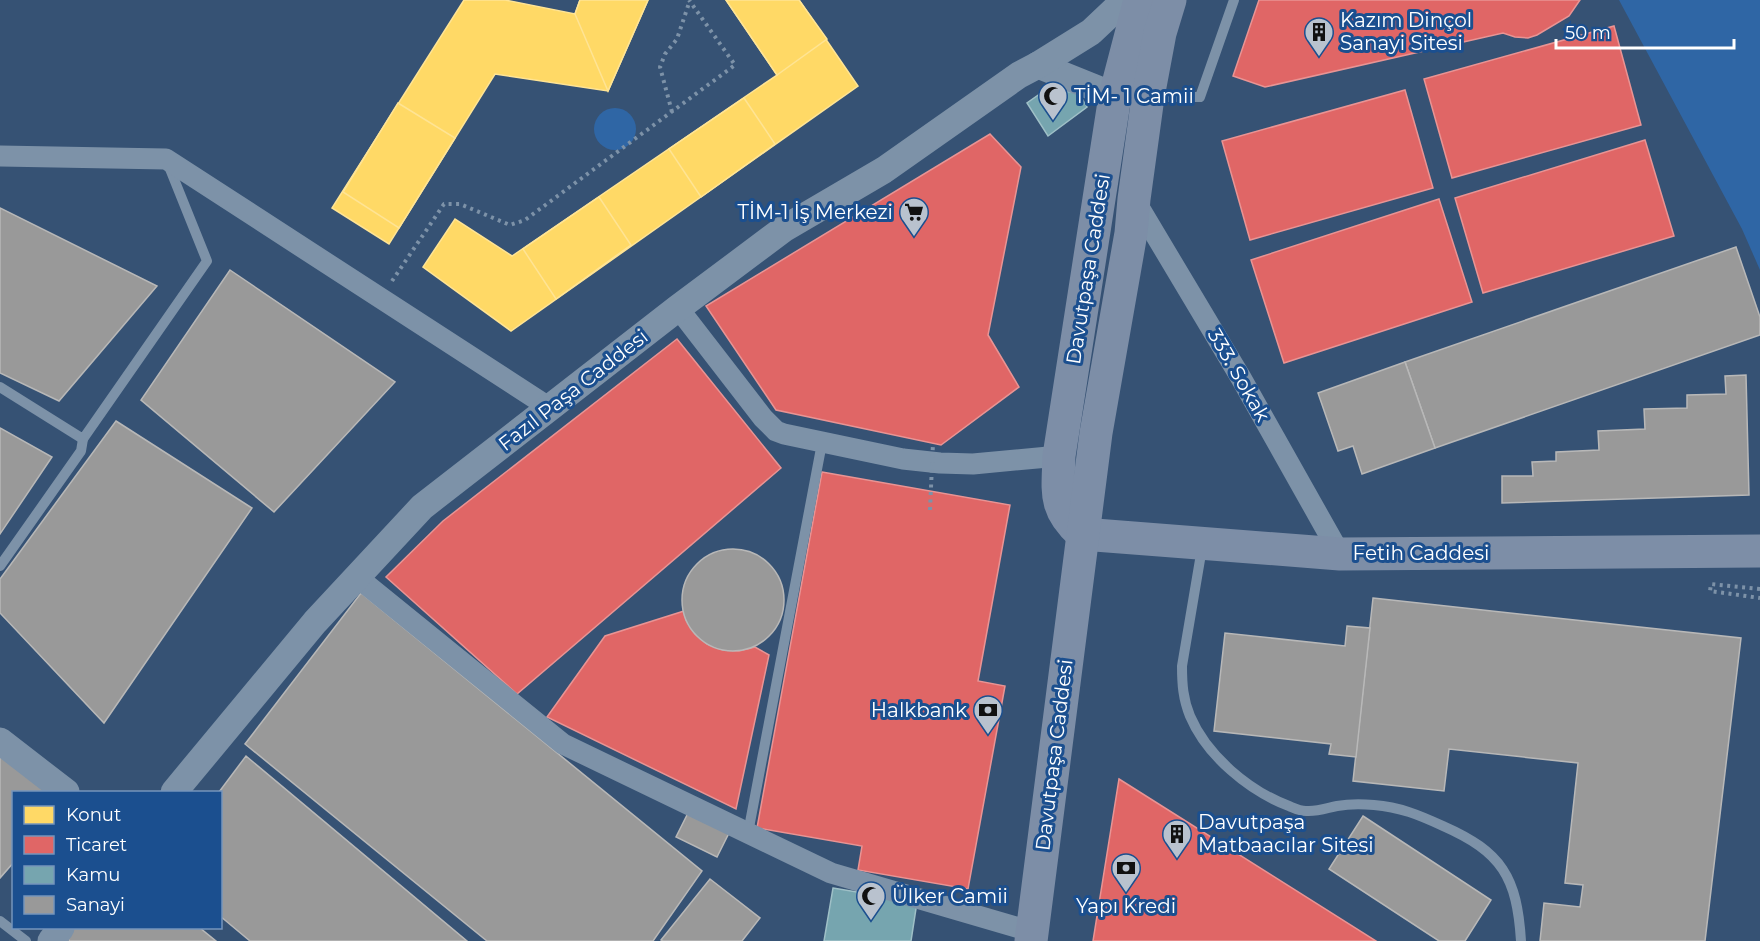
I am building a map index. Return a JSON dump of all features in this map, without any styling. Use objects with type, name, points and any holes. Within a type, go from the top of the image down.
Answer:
[{"type":"main road","name":"Davutpaşa Caddesi","points":[[1082,534],[1068,522],[1061,509],[1058,483],[1059,456],[1115,96],[1140,0]]},
{"type":"main road","name":"Davutpaşa Caddesi","points":[[1032,937],[1096,433],[1131,233],[1148,97],[1160,33],[1170,0]]},
{"type":"main road","points":[[1112,346],[1105,327],[1101,303],[1103,272],[1121,145],[1122,121],[1120,107],[1115,96]]},
{"type":"main road","name":"Fetih Caddesi","points":[[1082,534],[1340,554],[1760,551]]},
{"type":"street","name":"Fazıl Paşa Caddesi","points":[[175,791],[315,622],[422,507],[785,228],[884,170],[1019,75],[1091,32],[1125,0]]},
{"type":"street","points":[[1038,65],[1115,96]]},
{"type":"street","points":[[0,156],[166,159],[550,408]]},
{"type":"street","name":"333. Sokak","points":[[1134,199],[1241,378],[1340,554]]},
{"type":"street","points":[[678,308],[763,418],[776,431],[798,439],[903,459],[940,463],[973,464],[1059,456]]},
{"type":"street","points":[[357,577],[563,744],[831,873],[1032,937]]},
{"type":"street","points":[[0,741],[65,791]]},
{"type":"lane","points":[[1148,97],[1200,97],[1234,0]]},
{"type":"lane","points":[[0,566],[81,451],[83,439],[207,261],[166,159]]},
{"type":"lane","points":[[0,387],[83,439]]},
{"type":"lane","points":[[748,833],[822,443]]},
{"type":"lane","points":[[1203,543],[1182,666],[1182,683],[1184,700],[1190,716],[1204,739],[1221,760],[1241,778],[1261,792],[1304,812],[1324,810],[1338,805],[1373,805],[1414,812],[1477,842],[1491,854],[1511,883],[1520,917],[1521,941]]},
{"type":"lane","points":[[0,921],[26,941]]},
{"type":"path","points":[[672,112],[660,67],[665,54],[677,39],[689,1]]},
{"type":"path","points":[[380,299],[444,204],[460,204],[510,225],[525,220],[735,65],[689,1]]},
{"type":"path","points":[[930,510],[933,443]]},
{"type":"path","points":[[1760,589],[1711,584],[1710,591],[1760,598]]},
{"type":"shaded area","points":[[1619,0],[1760,0],[1760,270],[1742,229]]},
{"type":"shaded area","points":[[615,108],[623,109],[630,114],[635,121],[635,137],[630,144],[623,149],[615,150],[607,149],[600,144],[595,137],[594,129],[595,121],[600,114],[607,109]]},
{"type":"building: Konut","points":[[464,0],[505,0],[575,14],[580,0],[648,0],[608,91],[495,74],[389,244],[332,208]]},
{"type":"building: Konut","points":[[580,0],[648,0],[608,91],[575,14]]},
{"type":"building: Konut","points":[[726,0],[799,0],[858,86],[511,331],[423,267],[455,219],[512,256],[777,75]]},
{"type":"building: Konut","points":[[726,0],[799,0],[827,39],[777,75]]},
{"type":"building: Konut","points":[[744,98],[775,144],[701,197],[669,149]]},
{"type":"building: Konut","points":[[398,103],[455,138],[399,228],[343,192]]},
{"type":"building: Konut","points":[[599,197],[631,245],[556,299],[523,249]]},
{"type":"building: Ticaret","name":"Kazım Dinçol Sanayi Sitesi","points":[[1259,0],[1580,0],[1569,16],[1528,38],[1503,33],[1265,87],[1233,76]]},
{"type":"building: Ticaret","points":[[1614,26],[1641,125],[1452,178],[1424,79]]},
{"type":"building: Ticaret","points":[[1405,90],[1433,188],[1250,240],[1222,141]]},
{"type":"building: Ticaret","name":"TİM-1 İş Merkezi","points":[[990,134],[1021,167],[988,335],[1019,387],[941,445],[776,410],[706,306]]},
{"type":"building: Ticaret","points":[[1645,140],[1674,236],[1483,293],[1455,198]]},
{"type":"building: Ticaret","points":[[1439,199],[1472,302],[1284,363],[1251,260]]},
{"type":"building: Ticaret","points":[[677,339],[781,468],[517,694],[386,577],[443,521]]},
{"type":"building: Ticaret","points":[[822,472],[1010,505],[978,681],[1005,686],[968,889],[858,870],[862,846],[757,828]]},
{"type":"building: Ticaret","points":[[684,611],[686,620],[695,634],[707,644],[723,650],[739,651],[755,647],[769,655],[736,809],[547,717],[605,636]]},
{"type":"building: Ticaret","name":"Davutpaşa Matbaacılar Sitesi","points":[[1119,779],[1376,941],[1093,941]]},
{"type":"building: Kamu","name":"TİM- 1 Camii","points":[[1044,91],[1078,92],[1087,107],[1048,136],[1027,103]]},
{"type":"building: Kamu","name":"Ülker Camii","points":[[833,888],[917,902],[911,941],[824,941]]},
{"type":"building: Sanayi","points":[[0,208],[157,286],[59,401],[0,373]]},
{"type":"building: Sanayi","points":[[1736,247],[1760,317],[1760,335],[1435,448],[1405,362]]},
{"type":"building: Sanayi","points":[[230,270],[395,382],[274,512],[141,400]]},
{"type":"building: Sanayi","points":[[1405,362],[1435,448],[1362,474],[1353,446],[1338,451],[1318,393]]},
{"type":"building: Sanayi","points":[[1746,375],[1749,495],[1502,503],[1502,476],[1533,476],[1532,462],[1556,461],[1556,452],[1599,450],[1598,431],[1645,429],[1644,409],[1687,408],[1687,395],[1726,394],[1725,376]]},
{"type":"building: Sanayi","points":[[116,421],[252,508],[104,723],[0,613],[0,579]]},
{"type":"building: Sanayi","points":[[0,428],[52,457],[0,534]]},
{"type":"building: Sanayi","points":[[733,549],[752,553],[769,564],[780,581],[784,600],[780,619],[769,636],[752,647],[733,651],[714,647],[697,636],[686,619],[682,600],[686,581],[697,564],[714,553]]},
{"type":"building: Sanayi","points":[[361,593],[702,871],[653,941],[487,941],[245,744]]},
{"type":"building: Sanayi","points":[[1373,598],[1741,638],[1705,941],[1540,941],[1544,903],[1580,907],[1583,885],[1565,883],[1578,763],[1449,749],[1444,791],[1353,781]]},
{"type":"building: Sanayi","points":[[1347,626],[1370,628],[1356,757],[1329,754],[1331,744],[1214,731],[1225,633],[1345,646]]},
{"type":"building: Sanayi","points":[[0,752],[49,791],[12,791],[12,864],[0,878]]},
{"type":"building: Sanayi","points":[[246,756],[467,941],[250,941],[222,918],[222,791],[220,791]]},
{"type":"building: Sanayi","points":[[688,813],[729,833],[717,857],[676,837]]},
{"type":"building: Sanayi","points":[[1363,816],[1491,900],[1465,941],[1439,941],[1329,869]]},
{"type":"building: Sanayi","points":[[710,879],[760,918],[742,941],[661,940]]},
{"type":"building: Sanayi","points":[[66,929],[201,929],[216,941],[70,941],[62,934]]},
{"type":"place","name":"Kazım Dinçol Sanayi Sitesi","points":[[1319,58]]},
{"type":"place","name":"TİM- 1 Camii","points":[[1053,122]]},
{"type":"place","name":"TİM-1 İş Merkezi","points":[[914,238]]},
{"type":"place","name":"Halkbank","points":[[988,736]]},
{"type":"place","name":"Davutpaşa Matbaacılar Sitesi","points":[[1177,860]]},
{"type":"place","name":"Yapı Kredi","points":[[1126,894]]},
{"type":"place","name":"Ülker Camii","points":[[871,922]]}]
